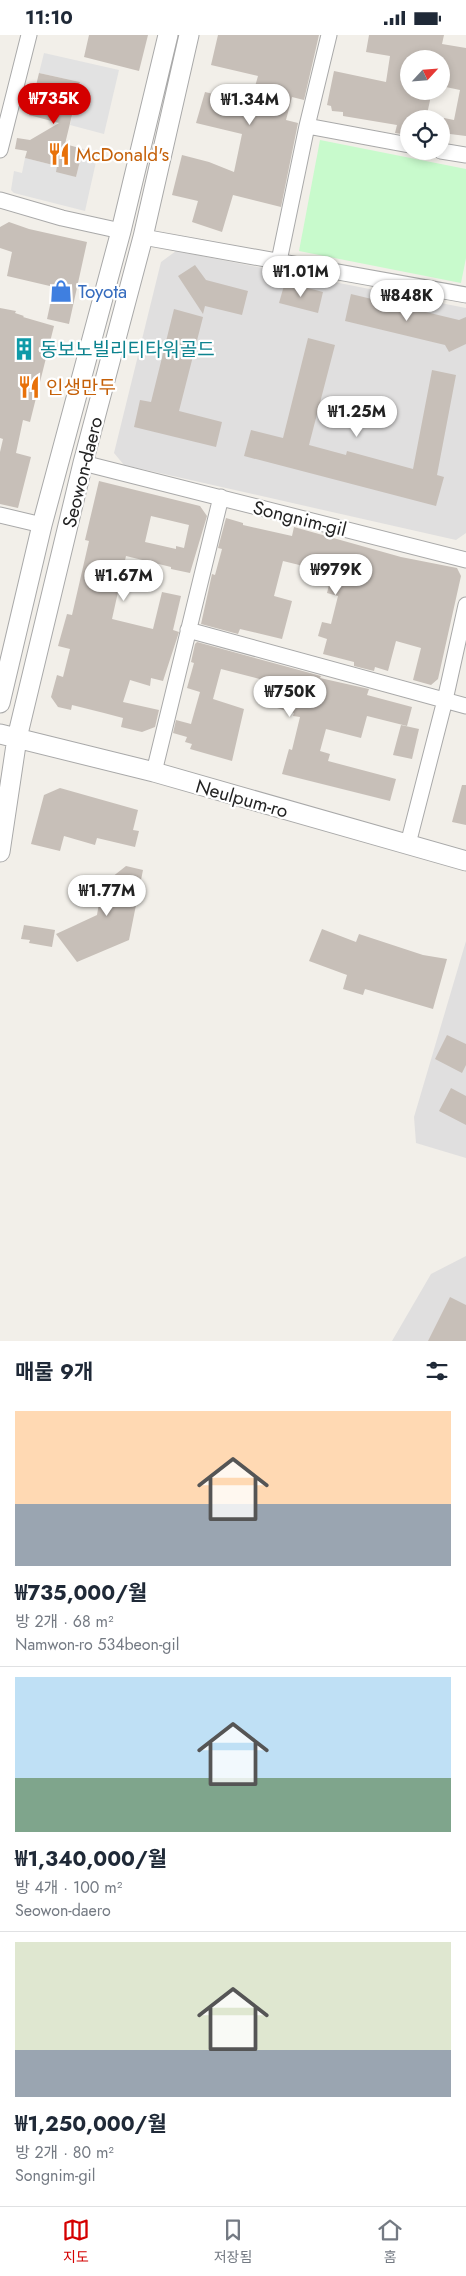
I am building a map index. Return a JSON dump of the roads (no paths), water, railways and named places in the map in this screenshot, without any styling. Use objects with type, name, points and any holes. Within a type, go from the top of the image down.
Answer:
[{"type":"street","points":[[0,150],[29,35]]},
{"type":"street","name":"Seowon-daero","points":[[0,703],[42,525],[121,231],[168,35]]},
{"type":"street","name":"Seowon-daero","points":[[0,852],[9,736],[143,237],[189,35]]},
{"type":"street","points":[[279,261],[307,126],[329,35]]},
{"type":"street","points":[[307,126],[400,143]]},
{"type":"street","points":[[450,152],[466,155]]},
{"type":"street","points":[[0,200],[62,218],[143,237],[466,295]]},
{"type":"street","name":"Songnim-gil","points":[[83,463],[466,560]]},
{"type":"street","points":[[154,772],[221,497]]},
{"type":"street","points":[[0,515],[42,525]]},
{"type":"street","points":[[408,844],[445,701],[466,605]]},
{"type":"street","points":[[188,629],[466,706]]},
{"type":"street","name":"Neulpum-ro","points":[[9,736],[154,772],[466,861]]},
{"type":"place","name":"McDonald's","points":[[59,154]]},
{"type":"place","name":"Toyota","points":[[61,291]]},
{"type":"place","name":"동보노빌리티타워골드","points":[[24,349]]},
{"type":"place","name":"인생만두","points":[[29,387]]}]
